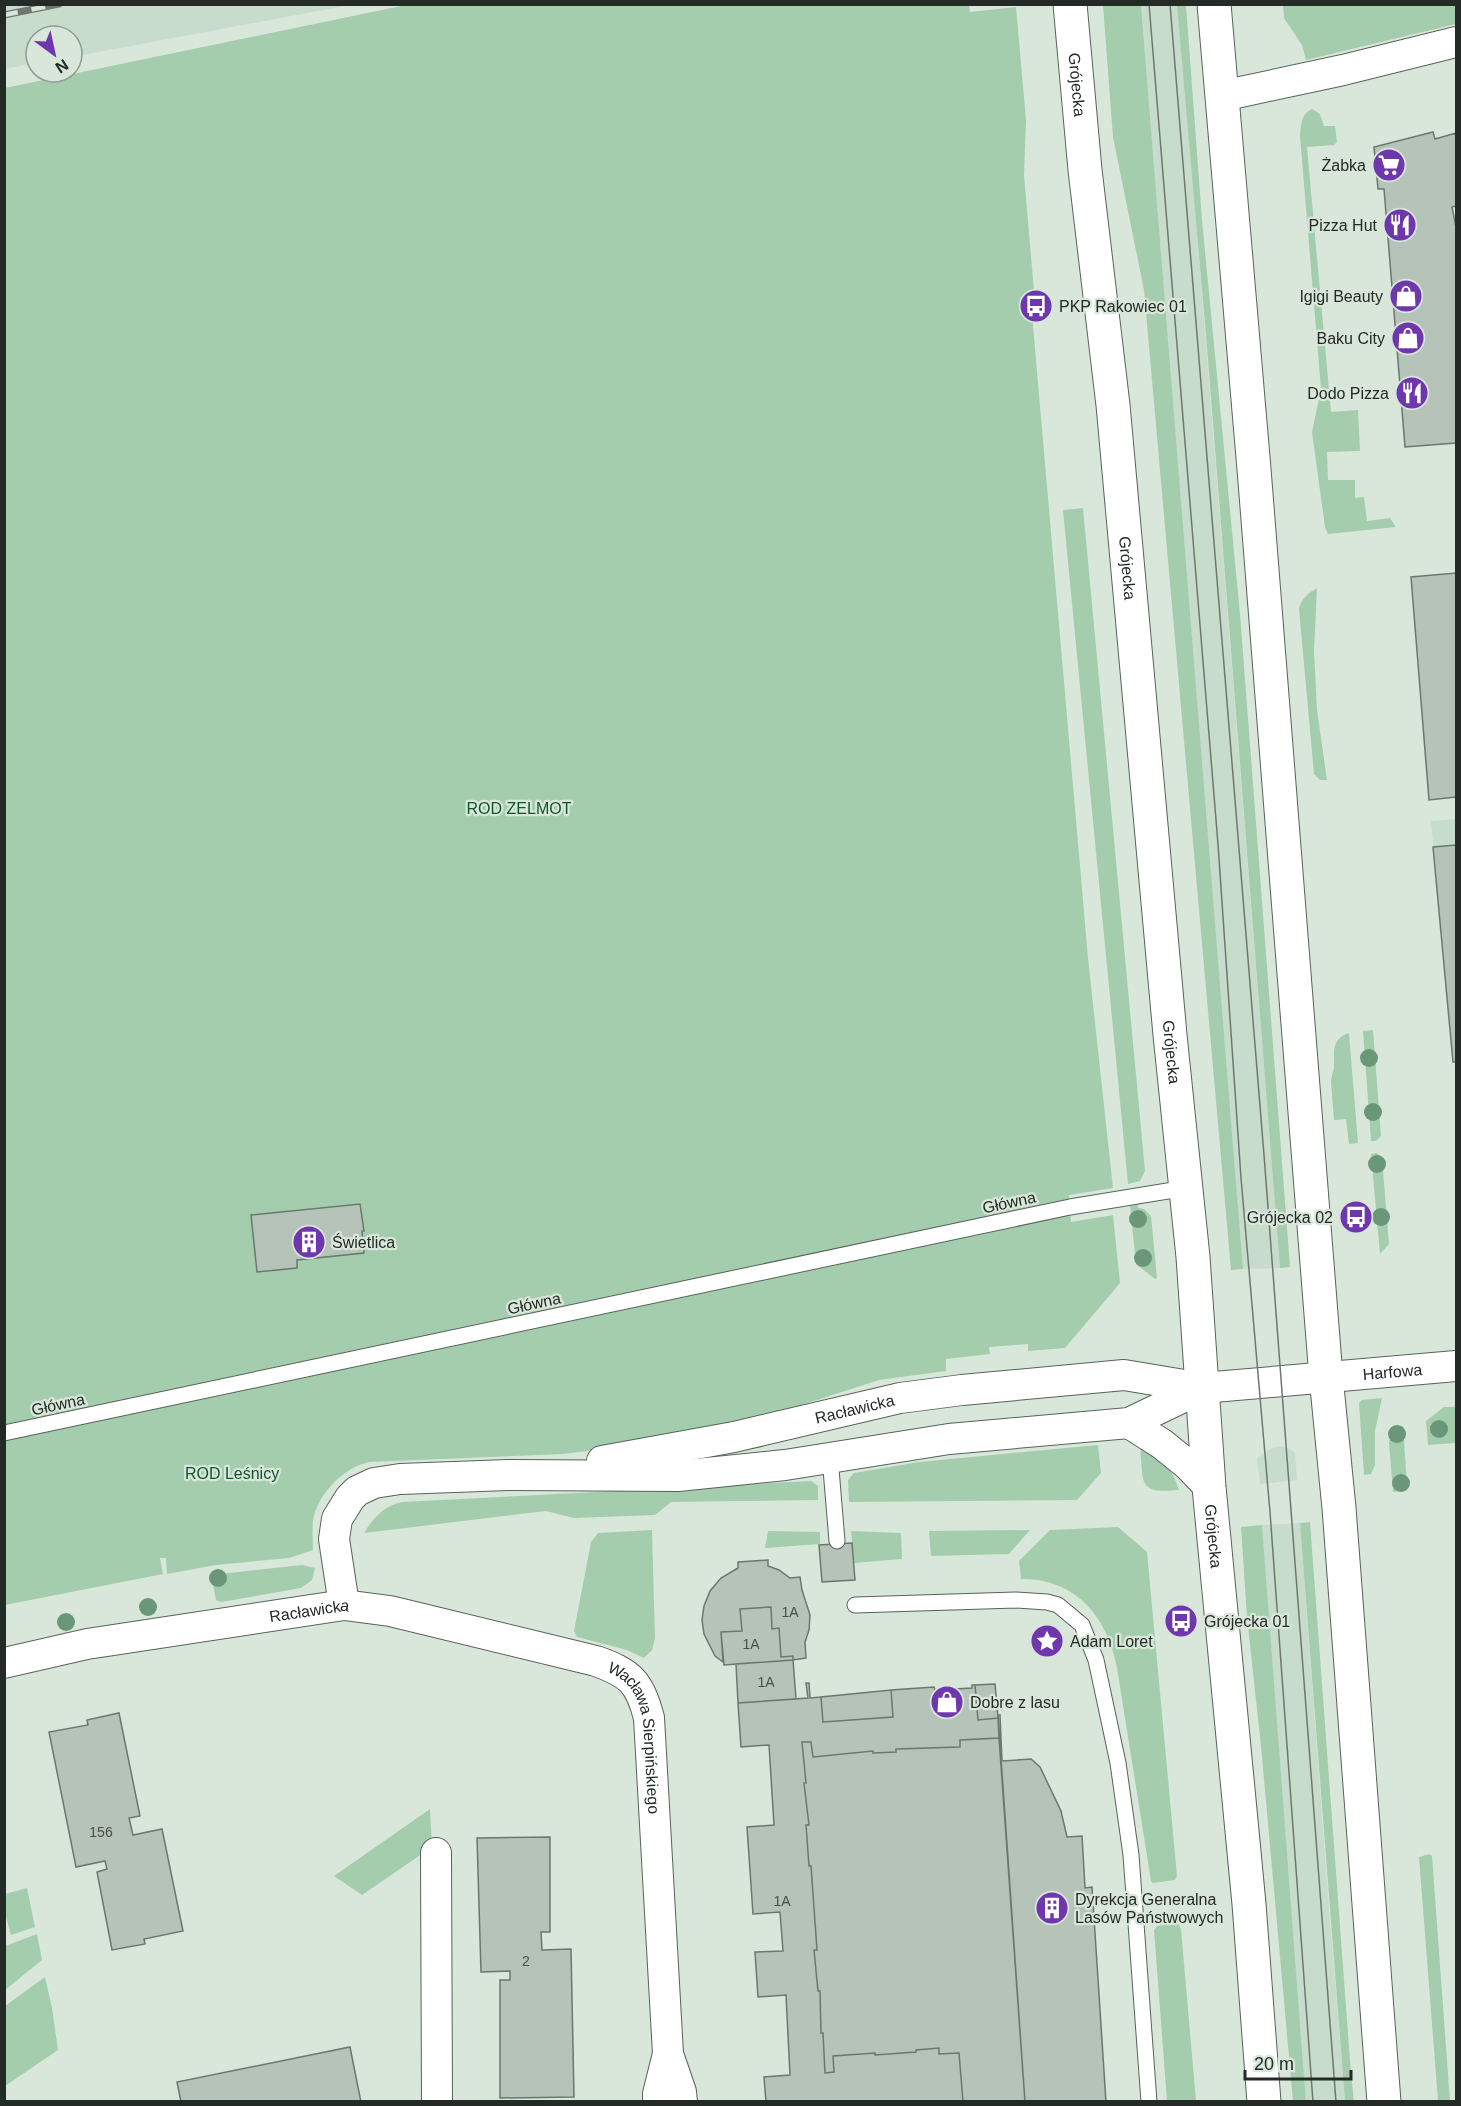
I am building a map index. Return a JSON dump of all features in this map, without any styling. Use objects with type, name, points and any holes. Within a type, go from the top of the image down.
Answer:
[{"type":"main road","name":"Grójecka","points":[[1070,4],[1085,170],[1113,405],[1186,1188],[1209,1487],[1249,1904],[1264,2102]]},
{"type":"main road","points":[[1214,4],[1254,469],[1326,1377],[1339,1508],[1384,2102]]},
{"type":"street","points":[[1222,96],[1343,70],[1456,42]]},
{"type":"street","name":"Harfowa","points":[[1326,1377],[1456,1366]]},
{"type":"street","name":"Racławicka","points":[[508,1475],[672,1449],[900,1398],[962,1390],[1124,1375],[1202,1388],[1326,1377]]},
{"type":"street","name":"Racławicka","points":[[4,1663],[87,1644],[344,1605],[336,1551],[337,1519],[345,1503],[357,1491],[375,1483],[400,1479],[508,1475],[678,1476],[786,1465],[949,1439],[1129,1423],[1202,1388]]},
{"type":"street","points":[[1129,1423],[1162,1444],[1188,1465],[1209,1487]]},
{"type":"street","name":"Wacława Sierpińskiego","points":[[344,1605],[390,1611],[596,1661],[617,1668],[638,1685],[648,1718],[668,2054],[681,2092],[682,2102]]},
{"type":"street","points":[[436,1853],[437,2102]]},
{"type":"street","name":"Wacława Sierpińskiego","points":[[658,2102],[668,2054]]},
{"type":"lane","name":"Główna","points":[[4,1433],[1070,1207],[1186,1188]]},
{"type":"lane","points":[[830,1457],[837,1541]]},
{"type":"lane","points":[[855,1605],[1016,1600],[1047,1602],[1058,1605],[1082,1625],[1098,1670],[1118,1763],[1131,1855],[1149,2102]]},
{"type":"shaded area","points":[[5,4],[350,4],[84,55],[84,24],[24,24],[24,65],[5,69]]},
{"type":"shaded area","points":[[1141,5],[1177,5],[1182,44],[1280,1268],[1243,1269]]},
{"type":"shaded area","points":[[1456,819],[1456,1062],[1453,1062],[1431,821]]},
{"type":"shaded area","points":[[1280,1446],[1295,1453],[1297,1480],[1260,1484],[1257,1458],[1272,1448]]},
{"type":"shaded area","points":[[1300,1523],[1345,2101],[1306,2101],[1262,1525]]},
{"type":"green space","name":"ROD ZELMOT","points":[[969,4],[970,12],[1016,7],[1026,120],[1024,175],[1034,291],[1030,291],[1088,958],[1113,1188],[1069,1195],[1071,1222],[1113,1215],[1120,1283],[1065,1348],[1028,1351],[1028,1344],[989,1347],[990,1354],[946,1359],[946,1371],[879,1380],[761,1418],[628,1446],[563,1454],[369,1462],[344,1474],[324,1495],[314,1517],[313,1550],[289,1558],[216,1565],[167,1574],[166,1558],[160,1558],[163,1574],[5,1605],[5,88],[24,84],[84,84],[84,72],[406,5]]},
{"type":"green space","points":[[1103,5],[1141,5],[1243,1269],[1231,1270],[1144,290],[1113,137]]},
{"type":"green space","points":[[1177,5],[1186,5],[1202,220],[1240,614],[1290,1267],[1280,1268],[1206,335]]},
{"type":"green space","points":[[1283,5],[1456,5],[1456,24],[1306,60],[1302,45],[1284,18]]},
{"type":"green space","points":[[1312,109],[1320,114],[1324,126],[1335,126],[1337,142],[1334,145],[1307,147],[1331,412],[1358,410],[1360,451],[1327,452],[1328,480],[1355,480],[1355,498],[1364,497],[1367,521],[1390,518],[1396,527],[1328,534],[1325,527],[1312,432],[1321,389],[1300,136],[1304,117]]},
{"type":"green space","points":[[1083,508],[1145,1171],[1140,1181],[1128,1184],[1063,510]]},
{"type":"green space","points":[[1317,588],[1314,651],[1317,710],[1327,780],[1320,780],[1314,774],[1299,609],[1305,597]]},
{"type":"green space","points":[[1373,1030],[1381,1136],[1376,1141],[1371,1141],[1363,1031]]},
{"type":"green space","points":[[1349,1033],[1358,1143],[1349,1144],[1346,1119],[1334,1120],[1331,1082],[1336,1043]]},
{"type":"green space","points":[[1377,1153],[1382,1158],[1389,1244],[1380,1254],[1371,1154]]},
{"type":"green space","points":[[1138,1205],[1138,1208],[1144,1209],[1151,1216],[1157,1278],[1155,1279],[1136,1264],[1130,1206]]},
{"type":"green space","points":[[1382,1398],[1375,1431],[1375,1465],[1371,1474],[1364,1475],[1359,1403],[1362,1400]]},
{"type":"green space","points":[[1444,1407],[1456,1407],[1456,1443],[1428,1445],[1426,1421]]},
{"type":"green space","points":[[1403,1426],[1407,1485],[1402,1491],[1393,1492],[1389,1442],[1393,1427]]},
{"type":"green space","points":[[1098,1445],[1101,1473],[1077,1500],[849,1502],[848,1480],[854,1473],[919,1462]]},
{"type":"green space","points":[[1140,1447],[1169,1469],[1179,1490],[1156,1490],[1145,1484]]},
{"type":"green space","points":[[811,1481],[818,1486],[818,1500],[671,1502],[655,1515],[574,1518],[546,1511],[364,1533],[380,1513],[402,1502]]},
{"type":"green space","points":[[1310,1522],[1354,2101],[1345,2101],[1300,1523]]},
{"type":"green space","points":[[1262,1525],[1306,2101],[1293,2101],[1247,1617],[1241,1527]]},
{"type":"green space","points":[[1118,1527],[1147,1552],[1177,1876],[1175,1880],[1153,1883],[1117,1668],[1106,1633],[1086,1604],[1073,1594],[1058,1585],[1041,1580],[1021,1579],[1019,1561],[1050,1530]]},
{"type":"green space","points":[[652,1530],[655,1638],[652,1650],[644,1658],[627,1650],[577,1637],[574,1631],[591,1542],[598,1533]]},
{"type":"green space","points":[[1030,1530],[1009,1554],[931,1556],[929,1531]]},
{"type":"green space","points":[[768,1531],[820,1532],[820,1544],[765,1548]]},
{"type":"green space","points":[[851,1531],[901,1533],[902,1559],[854,1563]]},
{"type":"green space","points":[[302,1565],[315,1568],[312,1580],[301,1588],[221,1602],[216,1600],[211,1575]]},
{"type":"green space","points":[[430,1809],[432,1847],[362,1895],[334,1876]]},
{"type":"green space","points":[[1429,1854],[1432,1856],[1450,2101],[1438,2101],[1419,1857]]},
{"type":"green space","points":[[27,1888],[35,1927],[11,1935],[5,1913],[5,1894]]},
{"type":"green space","points":[[1178,1923],[1181,1929],[1196,2101],[1167,2101],[1154,1930],[1157,1926]]},
{"type":"green space","points":[[37,1934],[42,1960],[5,1990],[5,1946]]},
{"type":"green space","points":[[45,1977],[58,2050],[5,2086],[5,2006]]},
{"type":"building","points":[[1433,132],[1435,139],[1456,133],[1456,206],[1452,207],[1456,227],[1456,443],[1405,447],[1384,189],[1378,189],[1374,147]]},
{"type":"building","points":[[1456,573],[1456,797],[1429,800],[1411,577]]},
{"type":"building","points":[[1456,845],[1456,1062],[1453,1062],[1433,847]]},
{"type":"building","name":"Świetlica","points":[[360,1204],[364,1253],[297,1260],[297,1268],[257,1272],[251,1215]]},
{"type":"building","points":[[852,1543],[855,1580],[822,1582],[819,1545]]},
{"type":"building","points":[[768,1560],[768,1566],[790,1578],[800,1577],[810,1615],[805,1642],[806,1658],[793,1660],[793,1656],[781,1657],[779,1628],[772,1629],[771,1607],[740,1609],[742,1631],[721,1632],[723,1662],[715,1656],[704,1634],[702,1620],[710,1591],[721,1578],[738,1568],[738,1562]]},
{"type":"building","points":[[771,1607],[772,1629],[779,1628],[781,1657],[793,1656],[793,1660],[724,1665],[721,1632],[742,1631],[740,1609]]},
{"type":"building","points":[[793,1660],[796,1699],[738,1703],[736,1664]]},
{"type":"building","points":[[806,1683],[809,1683],[810,1698],[821,1697],[823,1722],[893,1717],[891,1690],[934,1687],[935,1690],[972,1688],[972,1685],[975,1685],[978,1720],[998,1718],[999,1738],[960,1740],[960,1747],[896,1749],[896,1752],[873,1753],[873,1751],[813,1757],[811,1742],[802,1742],[809,1825],[806,1825],[817,1950],[814,1950],[818,1991],[820,1991],[825,2073],[834,2072],[833,2056],[916,2052],[916,2050],[939,2048],[939,2054],[959,2053],[963,2102],[766,2102],[764,2077],[790,2075],[786,1995],[758,1997],[755,1952],[783,1951],[780,1912],[753,1914],[747,1827],[774,1825],[769,1745],[741,1747],[738,1703],[808,1698]]},
{"type":"building","points":[[995,1684],[998,1718],[978,1720],[975,1685]]},
{"type":"building","points":[[891,1690],[893,1717],[823,1722],[821,1697]]},
{"type":"building","points":[[119,1713],[140,1816],[129,1818],[133,1835],[162,1829],[183,1931],[144,1939],[145,1944],[112,1950],[97,1872],[107,1869],[105,1861],[76,1867],[49,1732],[88,1725],[87,1720]]},
{"type":"building","name":"Dyrekcja Generalna Lasów Państwowych","points":[[998,1715],[1000,1715],[1002,1761],[1031,1759],[1040,1767],[1061,1811],[1067,1837],[1082,1836],[1085,1888],[1092,1887],[1106,2102],[1025,2102]]},
{"type":"building","points":[[999,1738],[1025,2102],[963,2102],[959,2053],[939,2054],[939,2048],[916,2050],[916,2052],[833,2056],[834,2072],[825,2073],[820,1991],[818,1991],[814,1950],[817,1950],[806,1825],[809,1825],[802,1742],[811,1742],[813,1757],[873,1751],[873,1753],[896,1752],[896,1749],[960,1747],[960,1740]]},
{"type":"building","points":[[550,1837],[550,1932],[541,1932],[542,1950],[571,1949],[574,2097],[500,2098],[500,1980],[510,1980],[510,1971],[481,1972],[477,1838]]},
{"type":"building","points":[[350,2047],[361,2102],[181,2102],[177,2082]]},
{"type":"tram line","points":[[1149,4],[1218,844],[1241,1178],[1270,1512],[1313,2102]]},
{"type":"tram line","points":[[1170,4],[1264,1155],[1336,2102]]},
{"type":"railway","points":[[4,15],[59,4]]},
{"type":"place","name":"Żabka","points":[[1389,165]]},
{"type":"place","name":"Pizza Hut","points":[[1400,225]]},
{"type":"place","name":"Igigi Beauty","points":[[1406,296]]},
{"type":"place","name":"PKP Rakowiec 01","points":[[1036,306]]},
{"type":"place","name":"Baku City","points":[[1408,338]]},
{"type":"place","name":"Dodo Pizza","points":[[1412,393]]},
{"type":"place","name":"Grójecka 02","points":[[1356,1217]]},
{"type":"place","name":"Świetlica","points":[[309,1242]]},
{"type":"place","name":"Grójecka 01","points":[[1181,1621]]},
{"type":"place","name":"Adam Loret","points":[[1047,1641]]},
{"type":"place","name":"Dobre z lasu","points":[[947,1702]]},
{"type":"place","name":"Dyrekcja Generalna Lasów Państwowych","points":[[1052,1908]]},
{"type":"park label","name":"ROD Leśnicy","points":[[232,1473]]}]
